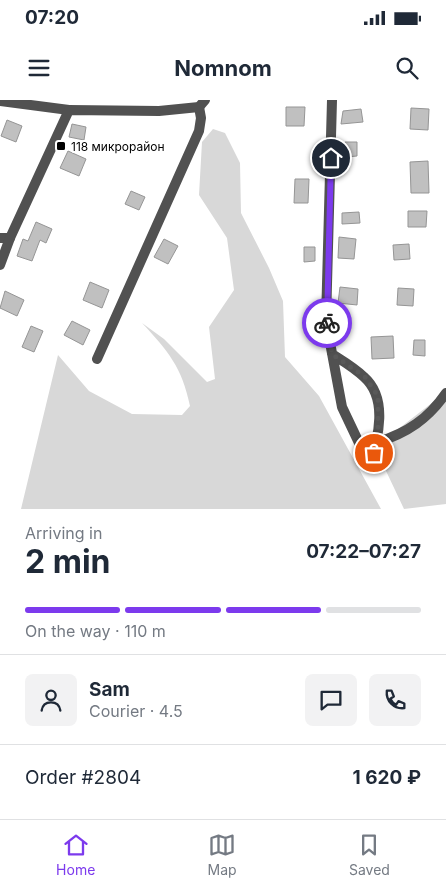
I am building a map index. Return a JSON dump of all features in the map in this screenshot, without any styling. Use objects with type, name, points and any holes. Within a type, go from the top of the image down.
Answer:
[{"type":"street","points":[[332,100],[326,321],[332,354],[342,407],[369,464],[378,442],[378,396],[365,377],[332,354]]},
{"type":"street","points":[[0,101],[69,110],[159,111],[202,104],[199,130],[97,359]]},
{"type":"street","points":[[0,265],[5,238],[69,110]]},
{"type":"street","points":[[378,442],[399,435],[416,426],[436,407],[446,393]]},
{"type":"shaded area","points":[[213,129],[225,133],[240,163],[241,213],[269,268],[283,301],[285,357],[319,396],[381,509],[21,509],[58,355],[89,391],[132,414],[182,415],[190,406],[183,381],[173,360],[142,323],[164,339],[207,382],[215,379],[209,327],[234,290],[227,238],[199,195],[202,142]]},
{"type":"shaded area","points":[[446,397],[446,504],[404,509],[378,454],[384,440],[437,399]]},
{"type":"building","points":[[286,107],[305,107],[304,126],[286,126]]},
{"type":"building","points":[[411,108],[429,109],[428,130],[410,129]]},
{"type":"building","points":[[361,109],[363,122],[341,124],[343,111]]},
{"type":"building","points":[[7,120],[22,126],[16,142],[1,136]]},
{"type":"building","points":[[72,124],[86,127],[84,140],[69,137]]},
{"type":"building","points":[[345,142],[357,142],[357,156],[346,157]]},
{"type":"building","points":[[68,151],[86,159],[79,176],[60,168]]},
{"type":"building","points":[[428,161],[429,193],[411,193],[410,162]]},
{"type":"building","points":[[295,179],[309,179],[308,203],[294,203]]},
{"type":"building","points":[[131,191],[145,197],[139,210],[125,204]]},
{"type":"building","points":[[408,211],[427,211],[426,227],[408,227]]},
{"type":"building","points":[[359,212],[360,223],[342,224],[342,213]]},
{"type":"building","points":[[36,222],[52,229],[46,243],[40,240],[32,261],[17,256],[23,239],[28,241]]},
{"type":"building","points":[[339,237],[356,239],[354,259],[338,258]]},
{"type":"building","points":[[164,239],[178,246],[168,264],[154,257]]},
{"type":"building","points":[[409,244],[410,259],[394,260],[393,245]]},
{"type":"building","points":[[304,247],[315,247],[315,261],[304,262]]},
{"type":"building","points":[[90,282],[109,290],[102,308],[83,300]]},
{"type":"building","points":[[340,287],[358,289],[357,305],[338,303]]},
{"type":"building","points":[[398,288],[414,289],[413,306],[397,305]]},
{"type":"building","points":[[5,291],[24,300],[17,316],[0,308]]},
{"type":"building","points":[[72,321],[90,330],[83,345],[64,335]]},
{"type":"building","points":[[31,326],[43,331],[34,352],[22,347]]},
{"type":"building","points":[[393,336],[394,358],[372,359],[371,337]]},
{"type":"building","points":[[414,340],[425,340],[425,356],[413,355]]},
{"type":"way so far","points":[[327,323],[332,354],[365,377],[378,396],[378,442],[374,453]]},
{"type":"place","name":"118 микрорайон","points":[[61,146]]},
{"type":"route","points":[[327,323],[331,158]]}]
